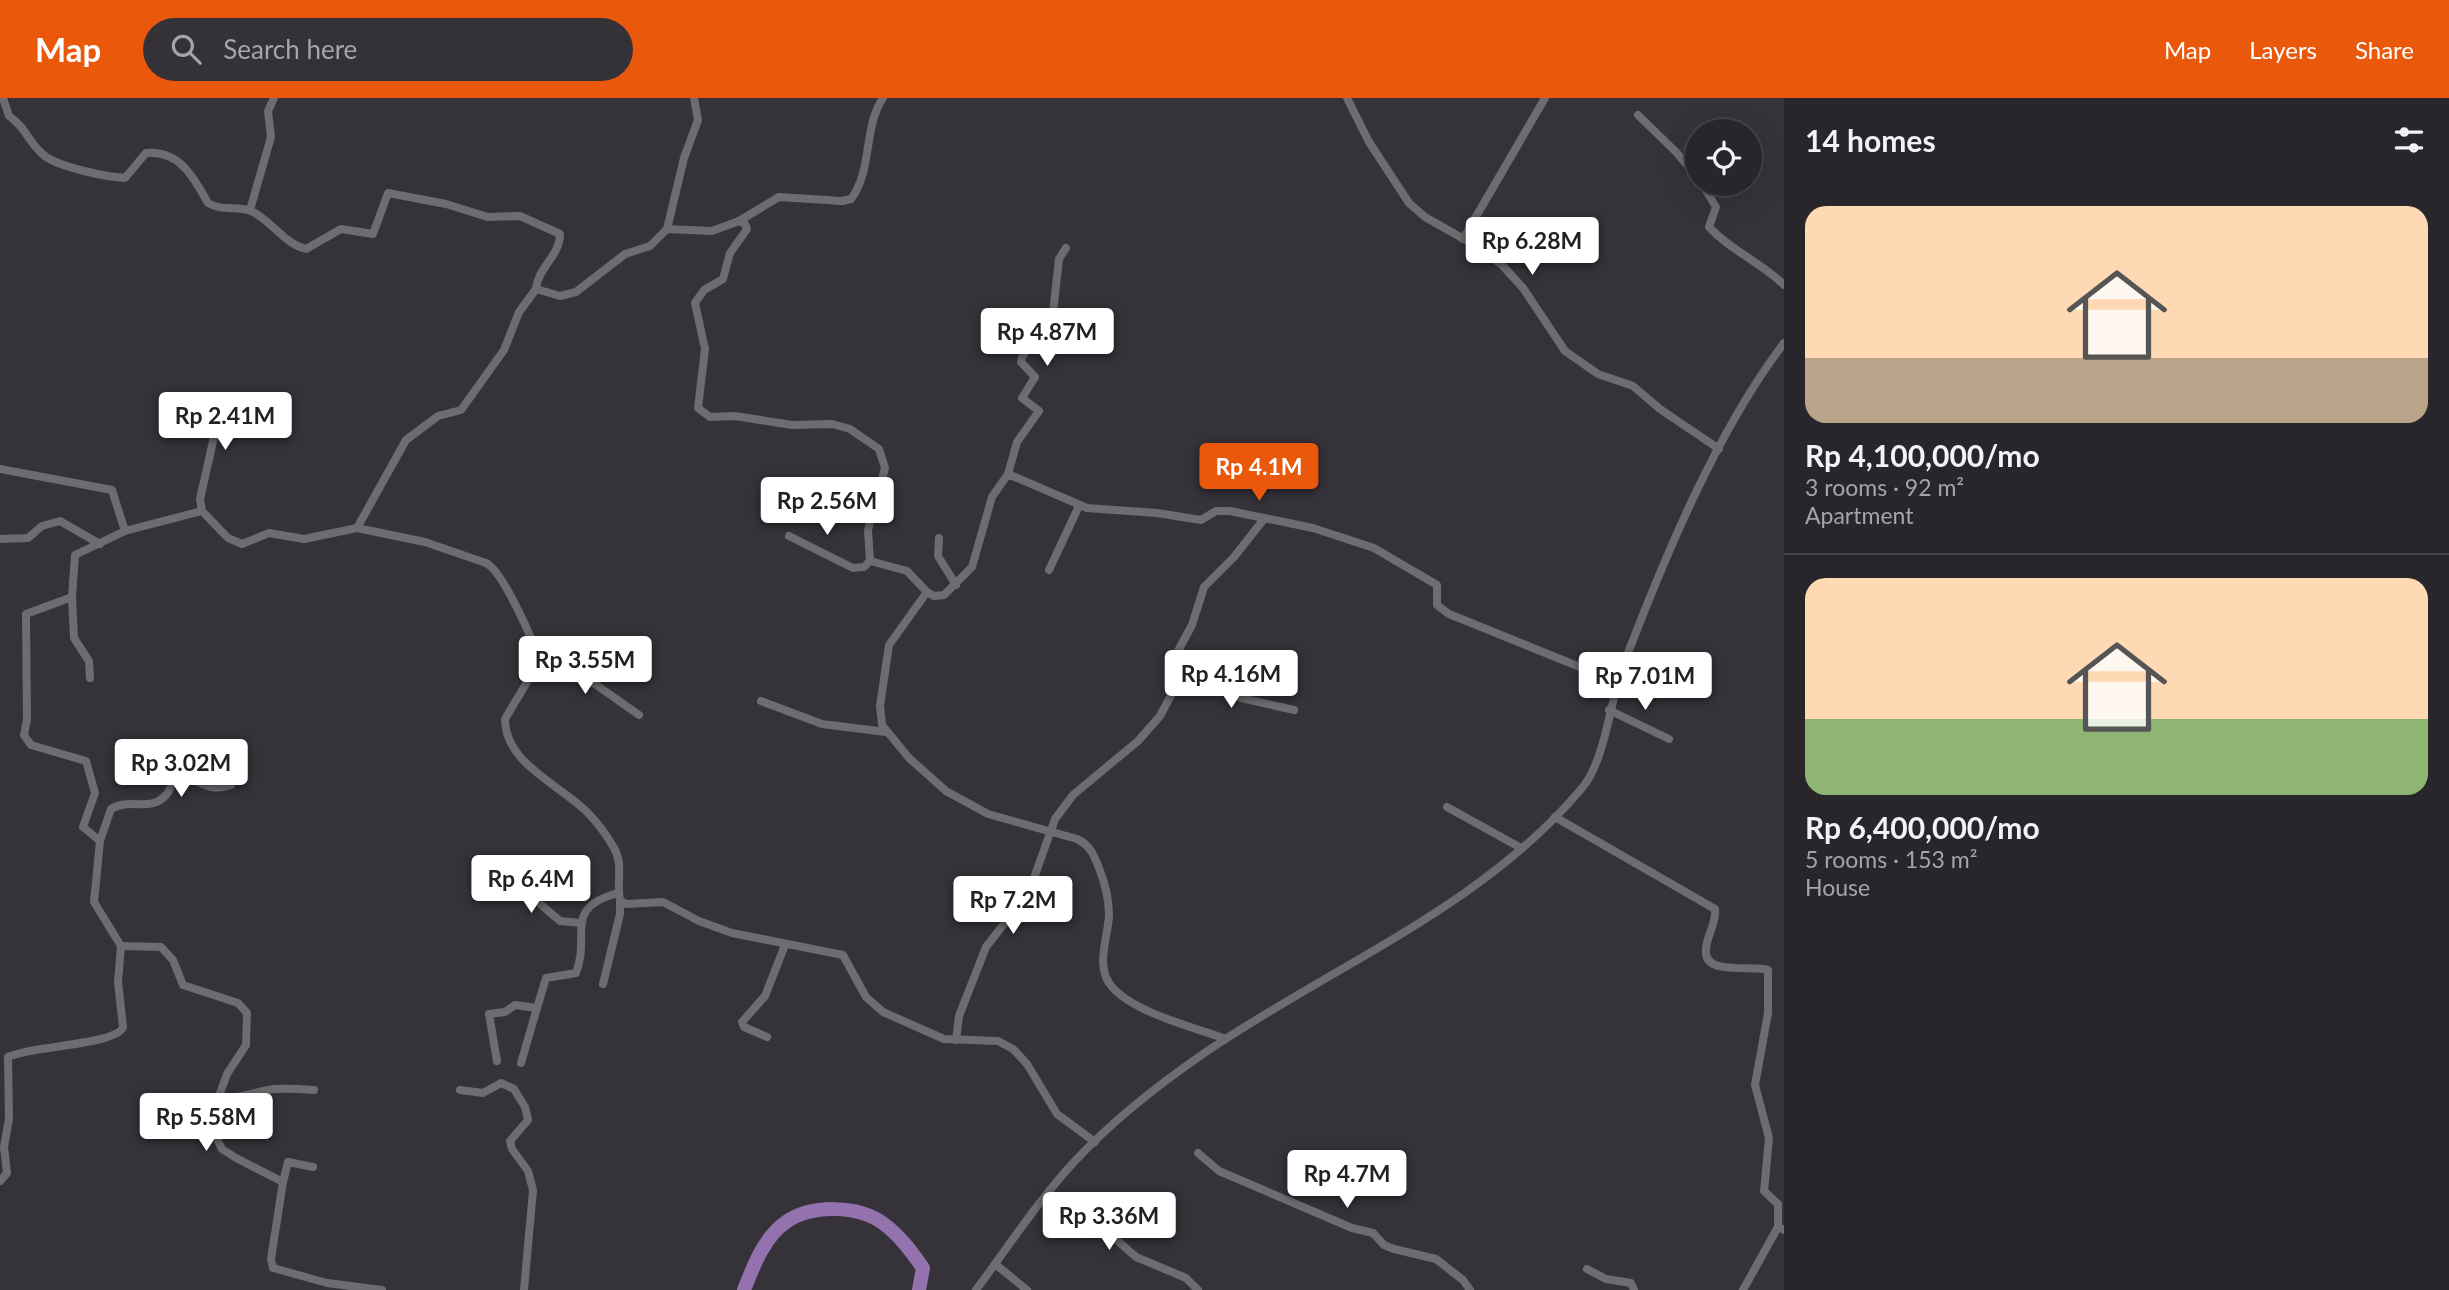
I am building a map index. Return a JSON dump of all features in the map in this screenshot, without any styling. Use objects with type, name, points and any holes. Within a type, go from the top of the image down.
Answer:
[{"type":"street","points":[[3,98],[9,116],[19,121],[45,156],[57,162],[125,178],[141,156],[152,153],[172,159],[191,171],[208,203],[214,207],[250,210],[296,246],[306,249],[341,229],[373,234],[388,193],[446,204],[488,217],[520,216],[560,234],[558,247],[538,274],[536,289],[519,312],[504,349],[461,410],[438,416],[406,440],[357,528]]},
{"type":"street","points":[[250,210],[271,136],[268,111],[274,98]]},
{"type":"street","points":[[536,289],[560,296],[576,292],[625,254],[650,246],[667,229],[684,158],[697,125],[694,98]]},
{"type":"street","points":[[667,229],[707,232],[739,221],[779,197],[842,201],[851,199],[866,153],[873,113],[883,98]]},
{"type":"street","points":[[1347,98],[1369,142],[1404,197],[1425,217],[1502,265],[1523,288],[1565,351],[1598,374],[1633,386],[1660,409],[1719,449]]},
{"type":"street","points":[[1463,239],[1545,98]]},
{"type":"street","points":[[1638,115],[1685,163]]},
{"type":"street","points":[[1710,196],[1716,206],[1709,227],[1725,243],[1768,270],[1784,285]]},
{"type":"street","points":[[739,221],[745,224],[747,229],[731,251],[723,279],[704,290],[695,303],[705,349],[698,408],[710,418],[734,415],[792,425],[822,423],[845,427],[879,449],[885,468],[868,530],[870,561],[864,567],[853,568],[789,536]]},
{"type":"street","points":[[870,561],[913,575],[927,592],[942,596],[956,585],[976,560],[988,508],[999,484],[1008,474],[1017,442],[1039,411],[1023,400],[1035,377],[1023,363],[1022,357],[1053,313],[1059,259],[1066,248]]},
{"type":"street","points":[[976,1290],[1065,1172],[1155,1090],[1226,1039],[1356,962],[1474,886],[1521,848],[1584,786],[1594,770],[1617,682],[1662,568],[1719,449],[1757,382],[1784,343]]},
{"type":"street","points":[[192,421],[212,432],[214,437],[200,499],[202,511],[228,538],[242,544],[269,533],[304,539],[357,528],[425,542],[492,566],[502,580],[539,662],[594,684],[639,715]]},
{"type":"street","points":[[0,469],[112,490],[125,531]]},
{"type":"street","points":[[1008,474],[1079,506],[1201,520],[1220,510],[1312,528],[1380,551],[1439,586],[1437,605],[1444,611],[1521,646],[1617,682]]},
{"type":"street","points":[[1049,570],[1079,506]]},
{"type":"street","points":[[90,678],[86,654],[75,641],[73,558],[125,531],[202,511]]},
{"type":"street","points":[[956,1040],[959,1016],[986,947],[1028,892],[1048,831],[1073,795],[1151,728],[1169,702],[1178,671],[1178,651],[1192,625],[1204,586],[1234,557],[1264,519]]},
{"type":"street","points":[[0,539],[28,538],[42,526],[60,521],[100,544]]},
{"type":"street","points":[[939,538],[938,556],[956,585]]},
{"type":"street","points":[[927,592],[889,645],[879,714],[886,732],[917,767],[946,791],[988,814],[1083,842],[1095,857],[1104,881],[1109,914],[1102,965],[1113,988],[1153,1012],[1226,1039]]},
{"type":"street","points":[[72,597],[25,617],[28,653],[24,735],[31,745],[86,761],[95,793],[83,827],[100,841]]},
{"type":"street","points":[[539,662],[505,719],[510,743],[520,757],[588,813],[608,838],[619,858],[620,914],[603,984]]},
{"type":"street","points":[[1178,671],[1199,676],[1241,698],[1294,710]]},
{"type":"street","points":[[761,701],[822,724],[886,732]]},
{"type":"street","points":[[1609,710],[1669,740]]},
{"type":"street","points":[[0,1181],[7,1173],[4,1143],[9,1119],[8,1057],[33,1048],[66,1048],[120,1035],[123,1027],[118,982],[121,946],[94,902],[100,841],[111,809],[125,803],[145,806],[160,800],[171,788],[175,774],[206,787],[216,788],[231,785],[235,772]]},
{"type":"street","points":[[1447,807],[1521,848]]},
{"type":"street","points":[[1555,817],[1714,909],[1716,915],[1706,952],[1710,962],[1722,967],[1768,970],[1768,1013],[1755,1085],[1769,1138],[1764,1191],[1779,1205],[1781,1229],[1743,1290]]},
{"type":"street","points":[[530,894],[534,868]]},
{"type":"street","points":[[498,890],[505,897],[530,894],[560,921],[581,923]]},
{"type":"street","points":[[521,1063],[546,978],[577,972],[581,923],[591,904],[619,897]]},
{"type":"street","points":[[619,897],[626,904],[663,902],[709,925],[785,945],[843,955],[874,1006],[934,1036],[956,1040],[998,1041],[1013,1049],[1027,1064],[1057,1114],[1095,1142]]},
{"type":"street","points":[[767,1037],[744,1027],[742,1022],[765,996],[785,945]]},
{"type":"street","points":[[121,946],[161,947],[173,960],[183,985],[238,1003],[245,1009],[248,1039],[219,1096],[219,1146],[283,1182]]},
{"type":"street","points":[[497,1061],[489,1014],[505,1012],[515,1005],[537,1008]]},
{"type":"street","points":[[460,1090],[483,1093],[498,1084],[507,1084],[517,1093],[527,1112],[526,1124],[510,1141],[528,1171],[533,1190],[524,1290]]},
{"type":"street","points":[[219,1096],[238,1100],[252,1093],[273,1090],[314,1090]]},
{"type":"street","points":[[1198,1153],[1219,1171],[1352,1228],[1373,1233],[1384,1245],[1436,1259],[1463,1280],[1470,1290]]},
{"type":"street","points":[[313,1167],[288,1162],[271,1259],[274,1268],[310,1279],[360,1289],[382,1290]]},
{"type":"street","points":[[1046,1197],[1066,1216],[1111,1235],[1133,1255],[1182,1276],[1198,1290]]},
{"type":"street","points":[[995,1264],[1027,1290]]},
{"type":"street","points":[[1587,1269],[1606,1279],[1630,1283],[1634,1290]]},
{"type":"waterway","points":[[744,1290],[760,1253],[778,1228],[797,1216],[835,1209],[862,1213],[884,1224],[895,1234],[923,1268],[919,1290]]}]
